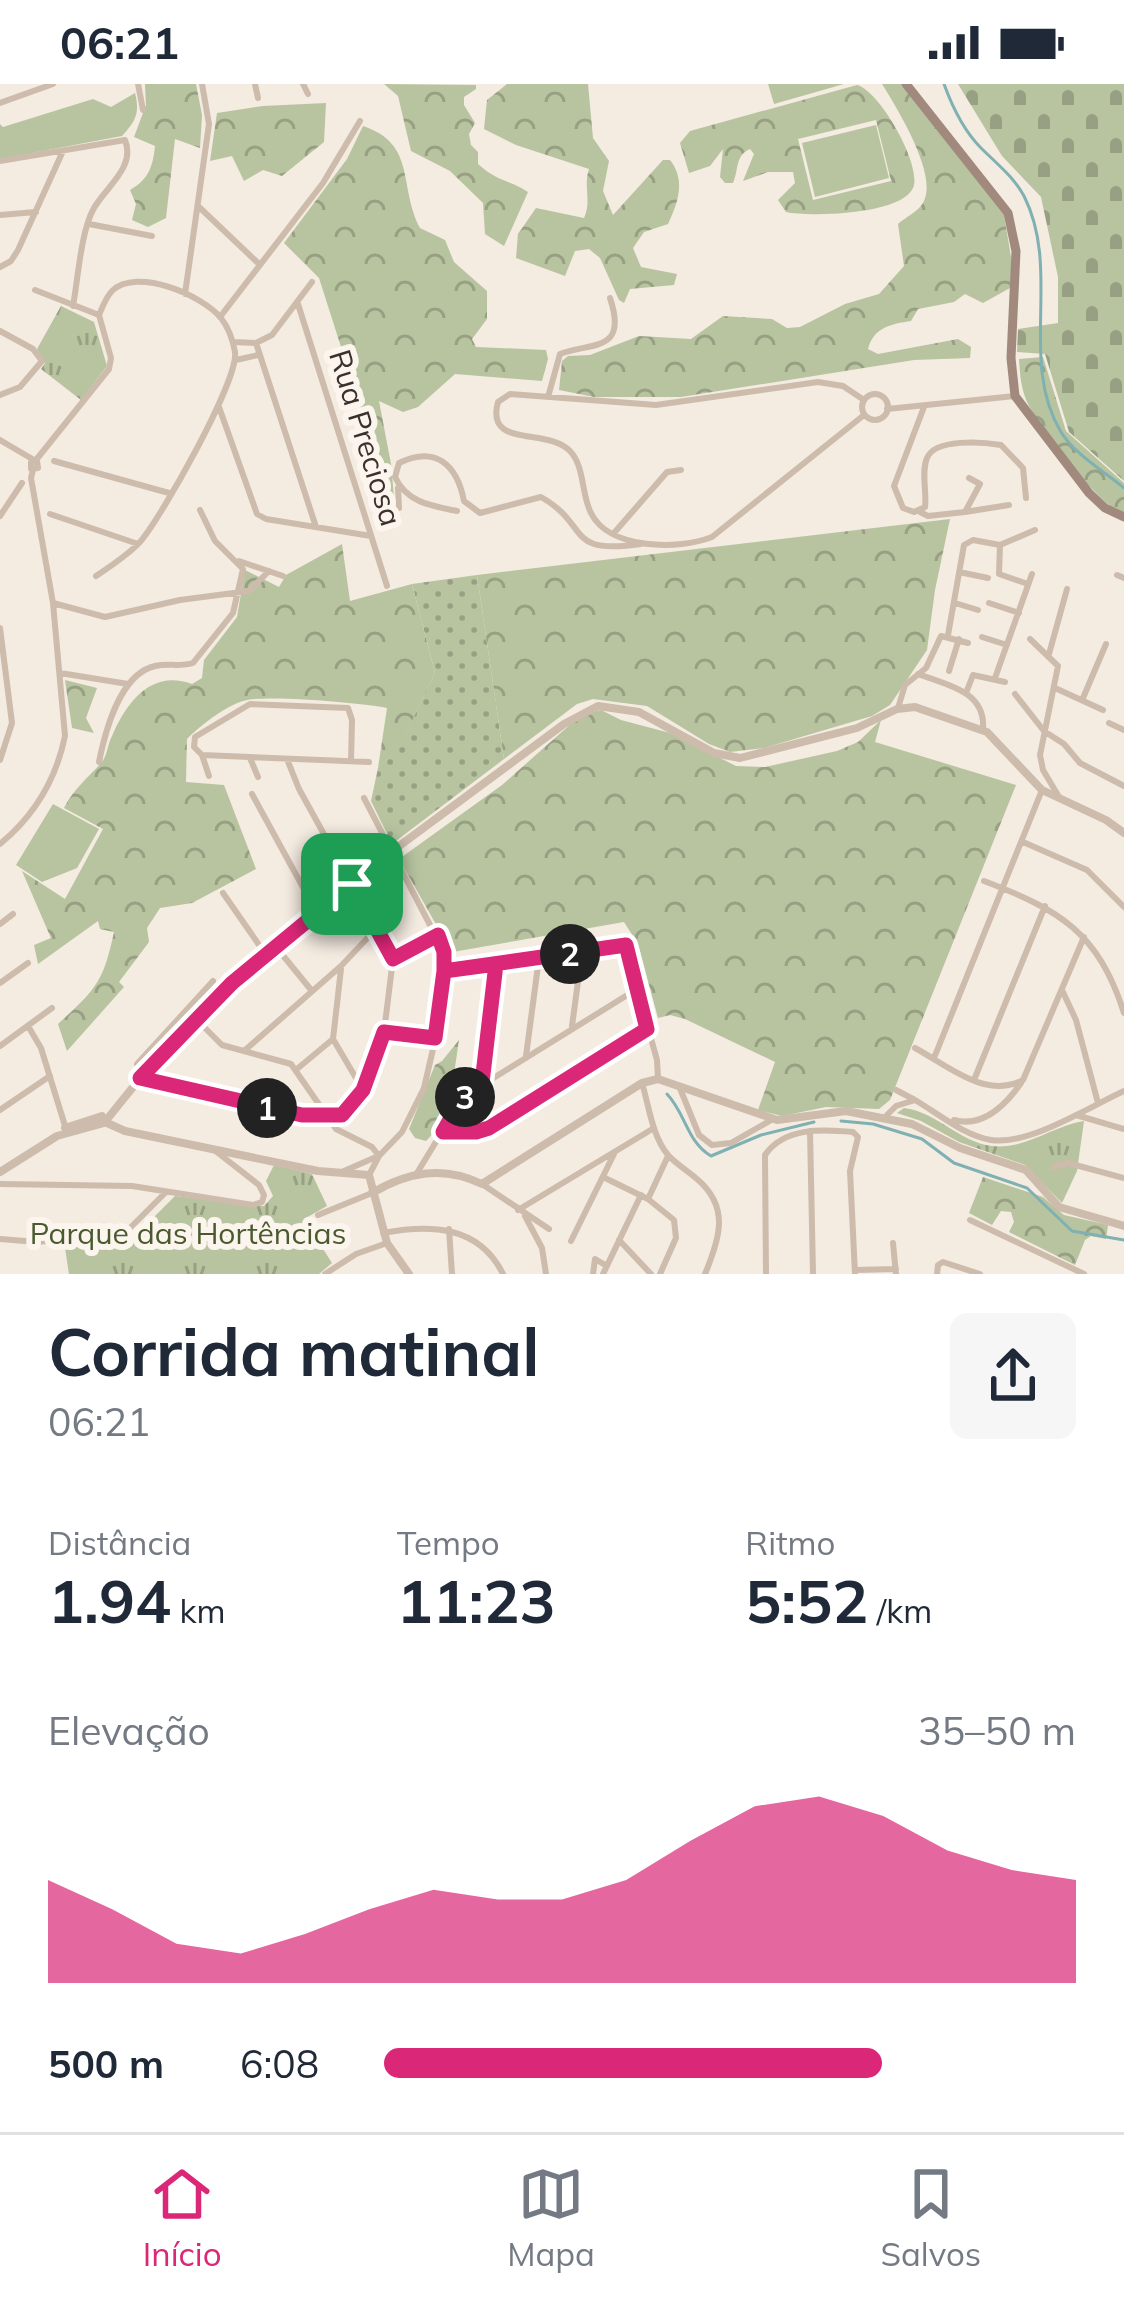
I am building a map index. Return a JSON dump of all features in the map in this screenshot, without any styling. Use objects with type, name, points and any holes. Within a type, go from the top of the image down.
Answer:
[{"type":"main road","points":[[906,84],[1008,213],[1016,251],[1011,358],[1015,396],[1089,493],[1124,517]]},
{"type":"street","points":[[0,103],[53,84]]},
{"type":"street","points":[[137,84],[143,110]]},
{"type":"street","points":[[185,294],[209,112],[202,84]]},
{"type":"street","points":[[255,84],[259,98]]},
{"type":"street","points":[[303,84],[308,94]]},
{"type":"street","points":[[220,317],[323,183],[360,122]]},
{"type":"street","points":[[0,161],[125,140],[126,160],[93,210],[74,306]]},
{"type":"street","points":[[0,267],[11,261],[64,149]]},
{"type":"street","points":[[198,206],[258,263]]},
{"type":"street","points":[[0,214],[36,212]]},
{"type":"street","points":[[89,224],[152,236]]},
{"type":"street","points":[[0,843],[32,815],[60,757],[65,724],[35,464],[109,369],[98,315],[112,291],[132,282],[152,282],[185,294],[220,317],[236,360],[219,407],[138,544],[97,577]]},
{"type":"street","points":[[233,342],[256,343],[272,335],[312,282]]},
{"type":"street","points":[[34,290],[98,315]]},
{"type":"street","points":[[548,397],[560,354],[592,349],[609,337],[614,318],[610,298]]},
{"type":"street","name":"Rua Preciosa","points":[[298,304],[387,586]]},
{"type":"street","points":[[0,331],[33,349],[42,361],[20,388],[0,394]]},
{"type":"street","points":[[256,343],[316,527]]},
{"type":"street","points":[[236,360],[258,355]]},
{"type":"street","points":[[645,543],[614,533],[592,516],[577,462],[568,449],[544,437],[506,433],[497,424],[496,406],[506,394],[656,405],[818,382],[843,386],[864,400]]},
{"type":"street","points":[[864,400],[879,395],[887,409]]},
{"type":"street","points":[[887,409],[1015,396]]},
{"type":"street","points":[[864,400],[864,415]]},
{"type":"street","points":[[924,406],[894,486],[901,505],[928,516],[1009,506]]},
{"type":"street","points":[[219,407],[254,510],[266,519],[371,536]]},
{"type":"street","points":[[864,415],[880,419],[887,409]]},
{"type":"street","points":[[399,508],[395,471],[402,461],[440,460],[458,475],[464,501],[480,512],[541,497],[586,543],[612,548],[692,543],[712,537],[864,415]]},
{"type":"street","points":[[0,440],[35,464]]},
{"type":"street","points":[[920,512],[926,502],[926,460],[942,446],[1000,445],[1023,468],[1026,499]]},
{"type":"street","points":[[54,461],[169,493]]},
{"type":"street","points":[[614,533],[667,472],[681,470]]},
{"type":"street","points":[[963,513],[980,484],[969,478]]},
{"type":"street","points":[[0,516],[22,483]]},
{"type":"street","points":[[398,485],[422,503],[457,511]]},
{"type":"street","points":[[200,510],[215,541],[239,561],[283,576]]},
{"type":"street","points":[[50,514],[138,544]]},
{"type":"street","points":[[948,635],[966,542],[1000,545],[1035,530]]},
{"type":"street","points":[[1000,545],[999,574],[1028,585]]},
{"type":"street","points":[[98,762],[104,733],[130,684],[149,668],[193,663],[225,626],[244,573],[239,561]]},
{"type":"street","points":[[53,603],[104,617],[253,589],[269,571]]},
{"type":"street","points":[[959,572],[988,578]]},
{"type":"street","points":[[995,677],[1032,574]]},
{"type":"street","points":[[1049,653],[1067,589]]},
{"type":"street","points":[[955,603],[978,610]]},
{"type":"street","points":[[989,603],[1019,613]]},
{"type":"street","points":[[0,628],[11,723],[0,760]]},
{"type":"street","points":[[897,709],[905,685],[930,660],[936,641],[948,635],[964,641],[949,671]]},
{"type":"street","points":[[982,637],[1007,645]]},
{"type":"street","points":[[1030,639],[1058,666],[1040,755],[1061,801]]},
{"type":"street","points":[[1083,698],[1106,644]]},
{"type":"street","points":[[60,674],[130,684]]},
{"type":"street","points":[[918,674],[966,693],[982,708],[982,729]]},
{"type":"street","points":[[966,693],[974,674],[1005,682]]},
{"type":"street","points":[[1055,688],[1103,710]]},
{"type":"street","points":[[1016,694],[1044,730],[1089,770],[1124,786]]},
{"type":"street","points":[[209,776],[194,744],[199,732],[235,710],[258,703],[348,708],[351,760]]},
{"type":"street","points":[[0,1170],[67,1130],[101,1121],[196,1018],[275,947],[391,853],[564,724],[598,706],[639,712],[714,753],[740,758],[915,707],[982,729],[1042,790],[1124,833]]},
{"type":"street","points":[[1109,723],[1124,730]]},
{"type":"street","points":[[202,755],[369,761]]},
{"type":"street","points":[[249,758],[258,777]]},
{"type":"street","points":[[212,981],[137,1064],[143,1075],[272,1109],[327,1118],[346,1113],[363,1090],[384,1032],[393,959],[287,759]]},
{"type":"street","points":[[934,1058],[1042,790]]},
{"type":"street","points":[[252,794],[317,913]]},
{"type":"street","points":[[340,1172],[393,1144],[412,1114],[428,1075],[444,971],[438,935],[364,798]]},
{"type":"street","points":[[1022,842],[1087,869],[1124,907]]},
{"type":"street","points":[[984,880],[1046,906],[1084,937],[1107,969],[1124,1013]]},
{"type":"street","points":[[223,893],[266,955]]},
{"type":"street","points":[[974,1080],[1046,906]]},
{"type":"street","points":[[0,924],[13,914]]},
{"type":"street","points":[[244,1051],[376,929]]},
{"type":"street","points":[[393,959],[438,935]]},
{"type":"street","points":[[946,1118],[965,1124],[990,1116],[1023,1080],[1084,937]]},
{"type":"street","points":[[444,971],[626,945],[658,1079]]},
{"type":"street","points":[[275,947],[312,991]]},
{"type":"street","points":[[572,1028],[582,952]]},
{"type":"street","points":[[526,1056],[538,958]]},
{"type":"street","points":[[0,983],[28,963]]},
{"type":"street","points":[[482,1083],[496,964]]},
{"type":"street","points":[[341,966],[333,1039],[363,1090]]},
{"type":"street","points":[[416,1173],[459,1104],[482,1083],[637,989]]},
{"type":"street","points":[[1062,990],[1076,1020],[1098,1103]]},
{"type":"street","points":[[0,1046],[52,1008]]},
{"type":"street","points":[[196,1018],[222,1045],[276,1058],[297,1069],[344,1136],[372,1147],[376,1157],[369,1175],[385,1238],[409,1274]]},
{"type":"street","points":[[28,1026],[67,1130]]},
{"type":"street","points":[[443,1132],[489,1128],[647,1029]]},
{"type":"street","points":[[384,1032],[435,1038]]},
{"type":"street","points":[[297,1069],[333,1039]]},
{"type":"street","points":[[602,1040],[610,1052]]},
{"type":"street","points":[[915,1048],[974,1080],[1001,1088],[1023,1080]]},
{"type":"street","points":[[274,1069],[276,1058]]},
{"type":"street","points":[[0,1110],[50,1076]]},
{"type":"street","points":[[482,1184],[642,1083],[658,1079],[773,1119],[885,1117],[922,1128],[970,1152],[1022,1168],[1059,1207],[1124,1226]]},
{"type":"street","points":[[642,1083],[668,1156],[707,1188],[720,1209],[720,1226],[705,1274]]},
{"type":"street","points":[[680,1086],[699,1135],[712,1145],[731,1143],[773,1119]]},
{"type":"street","points":[[896,1090],[981,1137],[1004,1141],[1024,1137],[1124,1091]]},
{"type":"street","points":[[885,1117],[896,1106],[915,1100]]},
{"type":"street","points":[[1074,1114],[1124,1129]]},
{"type":"street","points":[[101,1121],[124,1131],[318,1171],[369,1175]]},
{"type":"street","points":[[766,1274],[765,1155],[776,1142],[827,1121]]},
{"type":"street","points":[[827,1121],[853,1132],[859,1142],[850,1171],[855,1272],[896,1271],[894,1247]]},
{"type":"street","points":[[521,1212],[654,1127]]},
{"type":"street","points":[[810,1131],[813,1274]]},
{"type":"street","points":[[0,1184],[132,1186],[253,1205],[262,1202],[265,1195],[259,1185],[211,1147]]},
{"type":"street","points":[[571,1241],[616,1151]]},
{"type":"street","points":[[593,1274],[595,1259],[605,1270],[668,1156]]},
{"type":"street","points":[[1053,1167],[1068,1163],[1124,1178]]},
{"type":"street","points":[[318,1215],[416,1173],[449,1173],[482,1184],[549,1229]]},
{"type":"street","points":[[604,1178],[669,1214],[677,1230],[660,1274]]},
{"type":"street","points":[[0,1240],[38,1242],[125,1233],[166,1192]]},
{"type":"street","points":[[521,1212],[542,1247],[546,1274]]},
{"type":"street","points":[[970,1220],[1084,1274]]},
{"type":"street","points":[[325,1274],[385,1238],[433,1226],[449,1229],[483,1248],[502,1274]]},
{"type":"street","points":[[449,1229],[452,1274]]},
{"type":"street","points":[[620,1240],[651,1274]]},
{"type":"street","points":[[937,1271],[943,1262],[979,1274]]},
{"type":"street","points":[[637,1274],[642,1263]]},
{"type":"green space","points":[[145,84],[196,84],[202,115],[200,148],[175,139],[166,218],[148,227],[132,220],[136,204],[130,190],[145,177],[154,154],[155,146],[134,137],[146,105]]},
{"type":"green space","points":[[384,84],[476,85],[464,97],[464,105],[475,123],[469,134],[478,164],[528,192],[504,246],[485,234],[483,203],[450,171],[411,151],[398,96]]},
{"type":"green space","points":[[507,84],[588,84],[593,138],[609,161],[603,191],[613,215],[663,160],[670,160],[679,184],[672,216],[668,224],[644,232],[633,248],[641,267],[677,274],[674,285],[630,289],[624,303],[600,258],[589,249],[575,251],[565,276],[516,258],[518,234],[536,208],[584,218],[589,169],[484,129],[487,100]]},
{"type":"green space","points":[[768,84],[844,84],[774,104]]},
{"type":"green space","points":[[882,84],[902,84],[1004,215],[1012,263],[1010,288],[983,303],[965,294],[954,302],[918,309],[911,321],[879,331],[868,349],[878,354],[958,339],[971,347],[970,358],[914,360],[681,397],[594,397],[559,390],[562,361],[568,356],[590,355],[639,336],[691,339],[723,316],[772,319],[787,328],[800,327],[845,304],[879,294],[904,266],[898,224],[921,206],[927,186],[913,140]]},
{"type":"green space","points":[[958,84],[1124,84],[1124,481],[1069,432],[1045,354],[1017,352],[1018,329],[1058,323],[1058,277],[1041,197],[1002,156]]},
{"type":"green space","points":[[857,85],[876,100],[897,130],[912,163],[913,188],[905,197],[874,209],[834,214],[786,212],[778,200],[795,183],[793,172],[768,172],[743,181],[754,154],[750,149],[740,159],[733,183],[725,183],[720,177],[723,149],[710,166],[689,173],[680,143],[690,131]],"holes":[[[876,120],[891,181],[813,200],[798,139]]]},
{"type":"green space","points":[[135,93],[136,116],[122,136],[0,159],[0,124],[3,127],[93,99],[111,107]]},
{"type":"green space","points":[[326,103],[324,142],[282,176],[263,170],[244,181],[232,156],[210,161],[217,113]]},
{"type":"green space","points":[[876,125],[889,178],[815,197],[802,143]]},
{"type":"green space","points":[[363,126],[380,134],[399,155],[420,228],[445,240],[454,262],[487,291],[487,319],[472,339],[476,347],[546,350],[548,359],[542,381],[455,374],[418,407],[403,412],[379,401],[396,519],[319,278],[284,243],[347,159]]},
{"type":"green space","points":[[61,306],[94,322],[107,366],[81,400],[41,369],[45,363],[37,349]]},
{"type":"green space","points":[[1043,357],[1066,431],[1124,483],[1124,515],[1086,482],[1029,406],[1019,359]]},
{"type":"green space","points":[[950,519],[927,650],[890,705],[872,716],[764,748],[730,752],[647,706],[593,699],[577,704],[504,759],[477,575]]},
{"type":"green space","points":[[342,544],[350,601],[412,584],[435,673],[398,750],[378,768],[387,708],[270,698],[243,701],[187,739],[186,782],[224,785],[256,869],[192,903],[160,908],[147,928],[149,942],[119,982],[124,987],[67,1051],[58,1024],[96,984],[114,932],[100,929],[98,921],[38,964],[34,945],[51,938],[22,871],[65,899],[103,829],[64,808],[103,760],[133,700],[165,681],[192,684],[202,678],[204,660],[237,617],[245,570],[279,587],[286,575]]},
{"type":"green space","points":[[477,575],[504,759],[392,844],[371,801],[378,768],[398,749],[435,673],[412,584]]},
{"type":"green space","points":[[65,680],[97,688],[86,718],[94,733],[72,728]]},
{"type":"green space","points":[[601,710],[670,733],[736,766],[765,767],[837,751],[858,742],[881,720],[875,742],[1016,785],[890,1100],[879,1109],[826,1107],[782,1116],[758,1110],[775,1062],[685,1019],[658,1018],[638,944],[624,922],[447,953],[442,935],[399,859],[502,785],[582,714]]},
{"type":"green space","points":[[53,804],[99,829],[77,868],[42,882],[16,865]]},
{"type":"green space","points":[[459,1040],[454,1074],[473,1082],[426,1141],[415,1138],[409,1129],[435,1065]]},
{"type":"green space","points":[[904,1108],[992,1146],[1016,1144],[1084,1121],[1077,1171],[1062,1203],[1025,1165],[897,1113]]},
{"type":"green space","name":"Parque das Hortências","points":[[274,1165],[312,1174],[327,1206],[304,1219],[332,1263],[319,1274],[69,1274],[65,1248],[139,1232],[175,1196],[264,1206],[273,1196],[266,1181]]},
{"type":"green space","points":[[983,1177],[1043,1197],[1064,1215],[1108,1225],[1106,1239],[1091,1236],[1085,1240],[1075,1265],[1009,1232],[1014,1222],[1011,1212],[1001,1211],[992,1225],[969,1213]]},
{"type":"waterway","points":[[944,84],[969,134],[1020,189],[1035,225],[1040,255],[1042,376],[1061,432],[1124,488]]},
{"type":"waterway","points":[[667,1094],[697,1143],[711,1156],[761,1135],[814,1122]]},
{"type":"waterway","points":[[841,1121],[873,1124],[922,1139],[954,1163],[1027,1188],[1072,1231],[1124,1240]]},
{"type":"route","points":[[352,884],[232,983],[140,1078],[302,1115],[342,1115],[363,1090],[384,1032],[435,1038],[444,971],[626,945],[647,1029],[489,1128],[443,1132],[459,1104],[482,1083],[496,964],[444,971],[438,935],[393,959],[352,884]]}]
